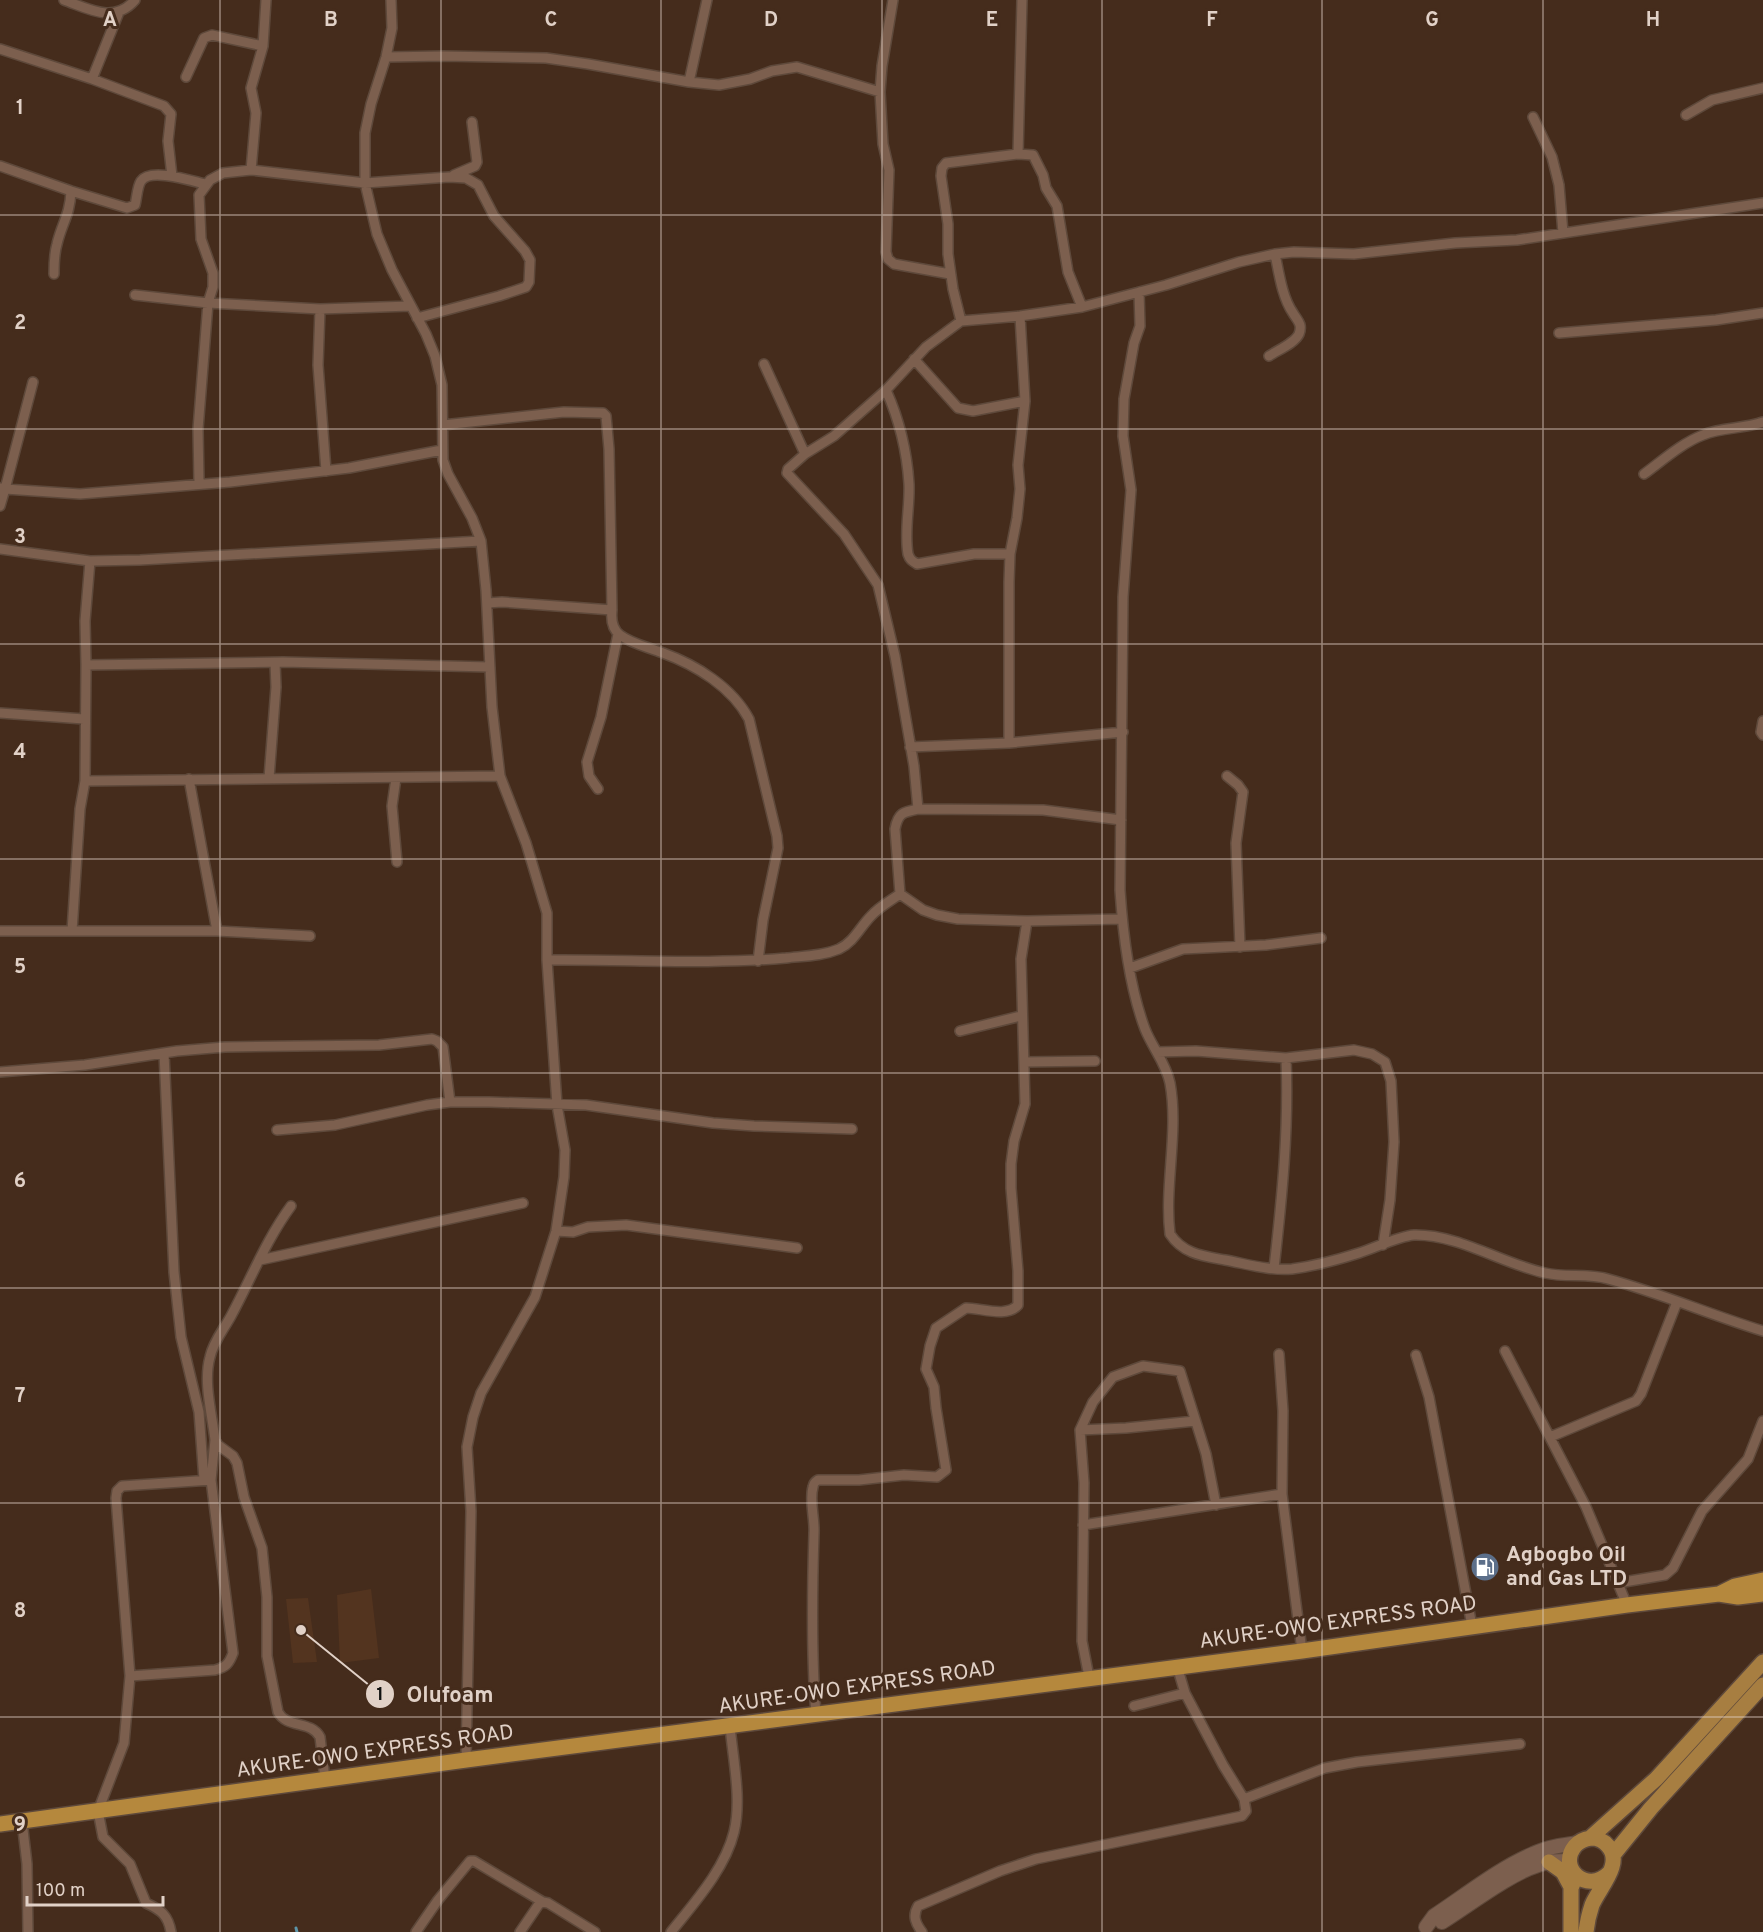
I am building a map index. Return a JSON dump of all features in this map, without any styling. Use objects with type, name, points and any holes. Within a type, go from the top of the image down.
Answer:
[{"type":"highway","name":"AKURE-OWO EXPRESS ROAD","points":[[1719,1594],[1735,1586],[1763,1580]]},
{"type":"highway","name":"AKURE-OWO EXPRESS ROAD","points":[[0,1824],[1089,1677],[1302,1651],[1627,1605],[1719,1594],[1738,1597],[1763,1594]]},
{"type":"main road","points":[[1571,1932],[1574,1882],[1570,1861],[1571,1853],[1656,1779],[1763,1662]]},
{"type":"main road","points":[[1613,1855],[1663,1794],[1760,1694]]},
{"type":"main road","points":[[1422,1930],[1434,1916],[1518,1862],[1551,1847],[1584,1840],[1602,1841],[1611,1849],[1612,1867],[1589,1913],[1586,1932]]},
{"type":"main road","points":[[1422,1930],[1440,1923],[1516,1875],[1535,1866],[1549,1862],[1570,1861]]},
{"type":"main road","points":[[1549,1862],[1574,1882],[1600,1881],[1610,1873]]},
{"type":"street","points":[[64,0],[101,13],[119,12],[129,7],[135,0]]},
{"type":"street","points":[[251,170],[255,120],[251,88],[263,46],[266,0]]},
{"type":"street","points":[[391,0],[392,28],[365,133],[365,183],[376,234],[435,356],[442,385],[442,450],[448,474],[472,518],[481,541],[487,603],[492,707],[500,776],[526,843],[547,913],[547,960],[557,1105],[565,1150],[556,1232],[536,1297],[481,1393],[467,1446],[471,1510],[466,1761]]},
{"type":"street","points":[[689,82],[707,0]]},
{"type":"street","points":[[892,0],[880,92],[883,144],[889,170],[886,252],[888,259],[894,264],[950,274]]},
{"type":"street","points":[[1018,154],[1022,0]]},
{"type":"street","points":[[92,79],[119,12]]},
{"type":"street","points":[[186,77],[204,38],[212,35],[263,46]]},
{"type":"street","points":[[0,50],[92,79],[164,106],[171,114],[168,141],[172,176]]},
{"type":"street","points":[[386,57],[546,58],[719,85],[796,67],[880,92]]},
{"type":"street","points":[[1686,115],[1712,100],[1763,88]]},
{"type":"street","points":[[1533,117],[1552,157],[1559,185],[1563,233]]},
{"type":"street","points":[[449,177],[475,166],[477,162],[472,123]]},
{"type":"street","points":[[961,321],[950,274],[948,224],[941,176],[942,168],[946,163],[962,159],[1018,154],[1034,156],[1046,188],[1057,206],[1068,272],[1082,307]]},
{"type":"street","points":[[0,166],[127,208],[135,205],[141,181],[147,177],[172,176],[205,184]]},
{"type":"street","points":[[199,483],[198,429],[208,303],[213,287],[213,273],[201,239],[198,206],[205,184],[223,173],[251,170],[365,183],[449,177],[466,178],[478,185],[494,216],[516,240],[530,260],[529,282],[525,287],[499,296],[417,318]]},
{"type":"street","points":[[54,274],[54,255],[67,218],[71,191]]},
{"type":"street","points":[[918,809],[895,656],[878,585],[844,534],[787,473],[805,454],[834,436],[886,390],[914,359],[961,321],[1020,316],[1082,307],[1275,254],[1294,252],[1354,254],[1455,243],[1516,240],[1763,203]]},
{"type":"street","points":[[1269,356],[1296,338],[1301,327],[1299,320],[1292,313],[1281,283],[1275,254]]},
{"type":"street","points":[[1139,291],[1140,326],[1134,343],[1124,399],[1123,436],[1131,490],[1123,597],[1120,861],[1122,919],[1134,994],[1146,1032],[1167,1072],[1171,1091],[1170,1234],[1183,1249],[1198,1255],[1291,1269],[1321,1264],[1383,1245],[1398,1238],[1413,1235],[1440,1238],[1544,1273],[1608,1279],[1763,1331]]},
{"type":"street","points":[[135,295],[208,303],[320,309],[411,306]]},
{"type":"street","points":[[320,309],[318,365],[326,471]]},
{"type":"street","points":[[1559,333],[1716,320],[1763,313]]},
{"type":"street","points":[[1010,744],[1010,554],[1020,489],[1018,465],[1025,401],[1020,316]]},
{"type":"street","points":[[914,359],[958,408],[973,411],[1025,401]]},
{"type":"street","points":[[764,364],[772,386],[805,454]]},
{"type":"street","points":[[0,506],[2,488],[33,382]]},
{"type":"street","points":[[886,390],[896,414],[905,457],[909,485],[908,545],[911,561],[917,564],[974,554],[1010,554]]},
{"type":"street","points":[[443,425],[564,412],[603,413],[606,416],[609,449],[613,626],[618,634],[635,643],[665,653],[695,668],[741,703],[749,718],[778,848],[763,920],[758,961]]},
{"type":"street","points":[[1644,474],[1705,434],[1763,422]]},
{"type":"street","points":[[2,488],[80,494],[326,471],[411,458],[442,450]]},
{"type":"street","points":[[0,549],[90,561],[481,541]]},
{"type":"street","points":[[72,932],[80,809],[85,781],[85,621],[90,561]]},
{"type":"street","points":[[487,603],[502,602],[612,610]]},
{"type":"street","points":[[598,789],[589,777],[587,762],[603,708],[618,634]]},
{"type":"street","points":[[86,665],[274,663],[490,667]]},
{"type":"street","points":[[269,778],[276,687],[274,663]]},
{"type":"street","points":[[0,713],[84,719]]},
{"type":"street","points":[[1763,721],[1761,732],[1763,735]]},
{"type":"street","points":[[910,747],[1010,744],[1123,732]]},
{"type":"street","points":[[85,781],[500,776]]},
{"type":"street","points":[[1227,776],[1243,792],[1236,843],[1240,947]]},
{"type":"street","points":[[396,778],[392,806],[397,862]]},
{"type":"street","points":[[189,779],[217,931]]},
{"type":"street","points":[[1121,820],[1043,810],[918,809],[904,812],[897,819],[895,842],[900,894],[914,905],[937,915],[958,919],[1027,921],[1122,919]]},
{"type":"street","points":[[547,960],[610,959],[700,963],[808,957],[842,948],[856,936],[879,908],[900,894]]},
{"type":"street","points":[[816,1714],[811,1589],[814,1531],[813,1487],[819,1480],[859,1480],[904,1475],[937,1477],[946,1470],[934,1387],[926,1371],[930,1346],[936,1329],[966,1308],[1010,1311],[1018,1305],[1011,1164],[1014,1142],[1025,1104],[1021,959],[1027,921]]},
{"type":"street","points":[[0,931],[217,931],[310,936]]},
{"type":"street","points":[[1130,968],[1183,950],[1240,947],[1321,938]]},
{"type":"street","points":[[960,1031],[1021,1016]]},
{"type":"street","points":[[0,1072],[85,1065],[164,1053],[225,1047],[379,1045],[432,1039],[444,1047],[450,1102]]},
{"type":"street","points":[[1157,1052],[1196,1051],[1286,1058],[1354,1050],[1372,1054],[1385,1062],[1391,1081],[1394,1142],[1390,1200],[1383,1245]]},
{"type":"street","points":[[130,1676],[215,1670],[226,1666],[233,1653],[199,1412],[182,1337],[174,1272],[164,1053]]},
{"type":"street","points":[[1274,1268],[1284,1182],[1288,1105],[1286,1058]]},
{"type":"street","points":[[1024,1062],[1095,1061]]},
{"type":"street","points":[[278,1130],[334,1125],[402,1109],[450,1102],[586,1105],[713,1123],[852,1129]]},
{"type":"street","points":[[260,1260],[523,1203]]},
{"type":"street","points":[[208,1480],[215,1440],[209,1392],[209,1358],[274,1228],[291,1206]]},
{"type":"street","points":[[556,1232],[626,1225],[798,1248]]},
{"type":"street","points":[[1550,1437],[1636,1401],[1645,1385],[1677,1302]]},
{"type":"street","points":[[1505,1352],[1586,1507],[1627,1605]]},
{"type":"street","points":[[1279,1354],[1283,1411],[1282,1494],[1302,1651]]},
{"type":"street","points":[[1416,1355],[1431,1407],[1472,1626]]},
{"type":"street","points":[[1089,1677],[1082,1641],[1084,1483],[1080,1430],[1093,1402],[1113,1377],[1143,1366],[1180,1371],[1206,1454],[1216,1505]]},
{"type":"street","points":[[1080,1430],[1195,1421]]},
{"type":"street","points":[[1618,1583],[1665,1575],[1673,1568],[1702,1511],[1748,1459],[1763,1421]]},
{"type":"street","points":[[215,1440],[233,1456],[237,1463],[244,1497],[262,1548],[267,1597],[267,1656],[278,1712],[286,1721],[312,1728],[318,1732],[325,1779]]},
{"type":"street","points":[[171,1932],[163,1912],[146,1903],[130,1864],[103,1837],[98,1812],[124,1743],[130,1676],[116,1498],[117,1491],[122,1486],[208,1480]]},
{"type":"street","points":[[1083,1525],[1282,1494]]},
{"type":"street","points":[[922,1932],[915,1921],[914,1912],[918,1906],[1036,1858],[1242,1816],[1246,1811],[1244,1799],[1223,1766],[1185,1693],[1177,1666]]},
{"type":"street","points":[[1134,1706],[1185,1693]]},
{"type":"street","points":[[670,1932],[708,1884],[728,1851],[735,1830],[737,1804],[730,1726]]},
{"type":"street","points":[[1244,1799],[1325,1768],[1357,1762],[1520,1744]]},
{"type":"street","points":[[22,1821],[27,1864],[27,1932]]},
{"type":"street","points":[[416,1932],[438,1900],[470,1861],[474,1861],[595,1932]]},
{"type":"street","points":[[520,1932],[539,1904],[543,1902]]},
{"type":"shaded area","points":[[371,1589],[379,1658],[340,1663],[337,1595]]},
{"type":"shaded area","points":[[308,1598],[317,1662],[293,1663],[286,1599]]},
{"type":"waterway","points":[[296,1928],[297,1932]]},
{"type":"place","name":"Agbogbo Oil and Gas LTD","points":[[1485,1567]]},
{"type":"place","name":"Olufoam","points":[[301,1630]]}]
